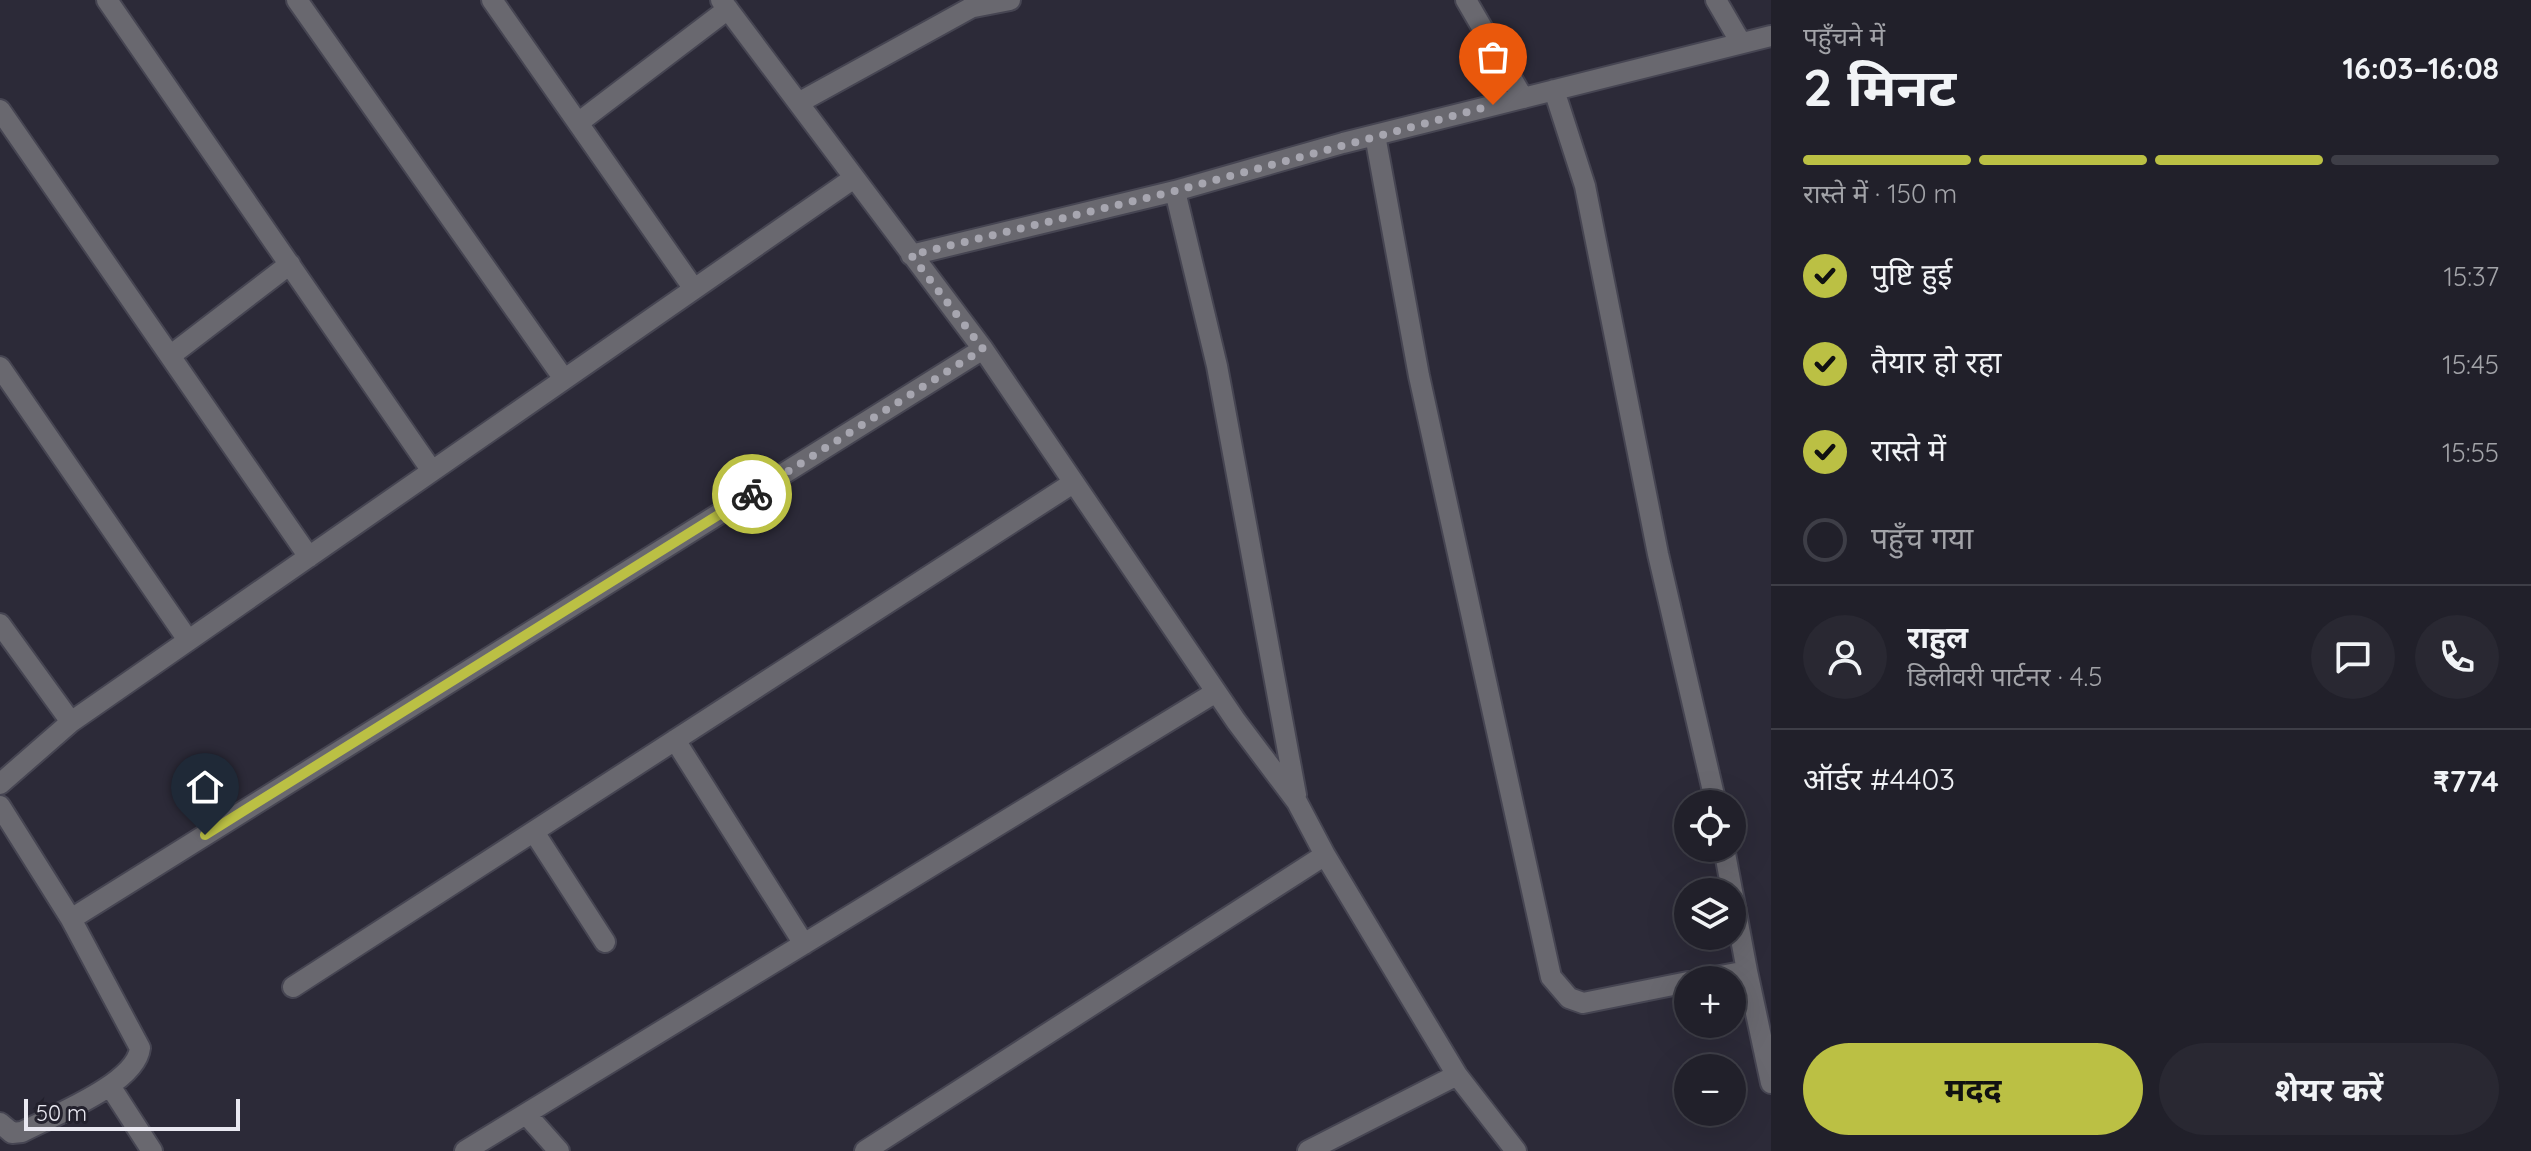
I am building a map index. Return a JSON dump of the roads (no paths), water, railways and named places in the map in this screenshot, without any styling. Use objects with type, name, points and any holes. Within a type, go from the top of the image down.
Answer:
[{"type":"street","points":[[107,0],[432,471]]},
{"type":"street","points":[[297,0],[564,379]]},
{"type":"street","points":[[492,0],[694,289]]},
{"type":"street","points":[[800,102],[979,4],[1010,0]]},
{"type":"street","points":[[1466,0],[1523,98]]},
{"type":"street","points":[[1716,0],[1741,43]]},
{"type":"street","points":[[578,123],[724,4],[983,349],[1216,692],[1297,802],[1325,855],[1457,1075],[1516,1151]]},
{"type":"street","points":[[911,255],[1175,191],[1375,135],[1771,36]]},
{"type":"street","points":[[1554,90],[1585,186],[1658,554],[1713,790]]},
{"type":"street","points":[[0,110],[309,557]]},
{"type":"street","points":[[1375,135],[1419,376],[1551,977],[1569,998],[1583,1003],[1674,985]]},
{"type":"street","points":[[0,784],[71,722],[854,178]]},
{"type":"street","points":[[1175,191],[1217,366],[1297,802]]},
{"type":"street","points":[[170,356],[290,264]]},
{"type":"street","points":[[71,919],[983,349]]},
{"type":"street","points":[[0,367],[188,640]]},
{"type":"street","points":[[293,987],[1073,483]]},
{"type":"street","points":[[0,624],[71,722]]},
{"type":"street","points":[[465,1151],[1216,692]]},
{"type":"street","points":[[675,740],[804,944]]},
{"type":"street","points":[[0,806],[71,919],[140,1048],[132,1067],[110,1086],[22,1132],[4,1132]]},
{"type":"street","points":[[534,832],[605,942]]},
{"type":"street","points":[[865,1151],[1325,855]]},
{"type":"street","points":[[1727,862],[1771,1083]]},
{"type":"street","points":[[1308,1151],[1457,1075]]},
{"type":"street","points":[[110,1086],[152,1151]]},
{"type":"street","points":[[526,1114],[559,1151]]}]
